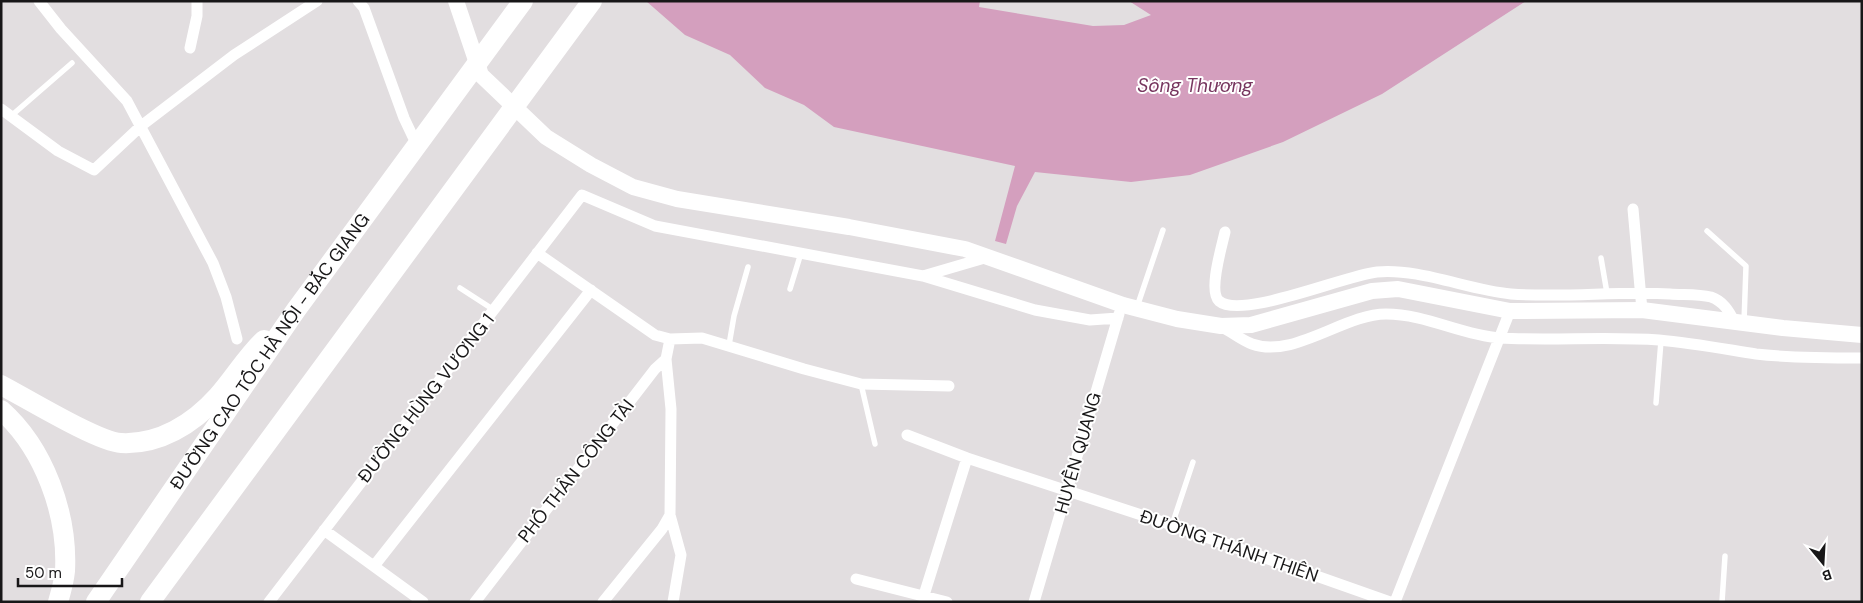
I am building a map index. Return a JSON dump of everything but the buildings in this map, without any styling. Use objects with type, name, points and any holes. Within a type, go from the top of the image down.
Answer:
[{"type":"highway","name":"ĐƯỜNG CAO TỐC HÀ NỘI - BẮC GIANG","points":[[96,602],[296,310],[523,1]]},
{"type":"highway","points":[[150,602],[592,1]]},
{"type":"highway","points":[[1,385],[96,435],[120,443],[154,440],[188,423],[217,397],[251,352],[296,310]]},
{"type":"highway","points":[[1,410],[14,421],[38,458],[55,497],[63,535],[65,572],[58,602]]},
{"type":"highway","points":[[158,602],[173,572]]},
{"type":"street","points":[[39,1],[61,29],[127,101],[212,262],[226,297],[237,339]]},
{"type":"street","points":[[190,48],[197,16],[197,1]]},
{"type":"street","points":[[6,113],[58,151],[94,170],[140,126],[234,55],[317,1]]},
{"type":"street","points":[[358,1],[364,8],[404,118],[413,137]]},
{"type":"street","points":[[456,1],[481,76],[546,136],[590,165],[633,187],[677,199],[925,240],[988,257],[1126,311],[1221,326],[1251,326],[1387,289],[1398,289],[1510,311],[1642,310],[1862,334]]},
{"type":"street","name":"ĐƯỜNG HÙNG VƯƠNG 1","points":[[269,602],[582,195],[655,226],[801,253]]},
{"type":"street","points":[[1633,209],[1642,310]]},
{"type":"street","points":[[1225,232],[1214,285],[1219,301],[1227,304],[1262,304],[1356,276],[1390,272],[1510,294],[1640,292],[1713,298],[1726,307],[1739,322]]},
{"type":"street","points":[[537,253],[655,335],[670,339],[702,338],[861,384],[949,386]]},
{"type":"street","points":[[801,253],[923,276],[1035,310],[1090,320],[1126,311]]},
{"type":"street","points":[[923,276],[988,257]]},
{"type":"street","points":[[374,566],[591,290]]},
{"type":"street","name":"HUYỀN QUANG","points":[[1034,602],[1126,311]]},
{"type":"street","points":[[1394,602],[1510,311]]},
{"type":"street","points":[[1221,326],[1251,344],[1266,346],[1288,344],[1369,316],[1393,314],[1428,319],[1452,328],[1500,338],[1661,341],[1784,356],[1862,358]]},
{"type":"street","points":[[670,339],[666,359],[671,409],[670,515],[681,555],[673,602]]},
{"type":"street","name":"PHỐ THÂN CÔNG TÀI","points":[[475,602],[649,377],[666,359]]},
{"type":"street","name":"ĐƯỜNG THÁNH THIÊN","points":[[907,435],[967,458],[1172,525],[1390,602]]},
{"type":"street","points":[[924,595],[967,458]]},
{"type":"street","points":[[603,602],[662,529],[670,515]]},
{"type":"street","points":[[324,530],[423,602]]},
{"type":"street","points":[[856,580],[947,602]]},
{"type":"lane","points":[[6,113],[72,63]]},
{"type":"lane","points":[[1126,311],[1163,230]]},
{"type":"lane","points":[[1707,231],[1746,266],[1739,322]]},
{"type":"lane","points":[[790,289],[801,253]]},
{"type":"lane","points":[[1601,258],[1607,293]]},
{"type":"lane","points":[[729,345],[734,316],[748,267]]},
{"type":"lane","points":[[460,288],[494,310]]},
{"type":"lane","points":[[1656,404],[1661,341]]},
{"type":"lane","points":[[861,384],[875,444]]},
{"type":"lane","points":[[1172,525],[1192,462]]},
{"type":"lane","points":[[1722,602],[1725,556]]},
{"type":"water","name":"Sông Thương","points":[[646,1],[980,1],[979,7],[1093,26],[1124,25],[1151,15],[1129,1],[1526,1],[1382,94],[1283,142],[1190,175],[1131,182],[1035,172],[1017,206],[1006,244],[995,241],[1015,166],[834,127],[804,105],[765,88],[730,55],[685,35]]}]
